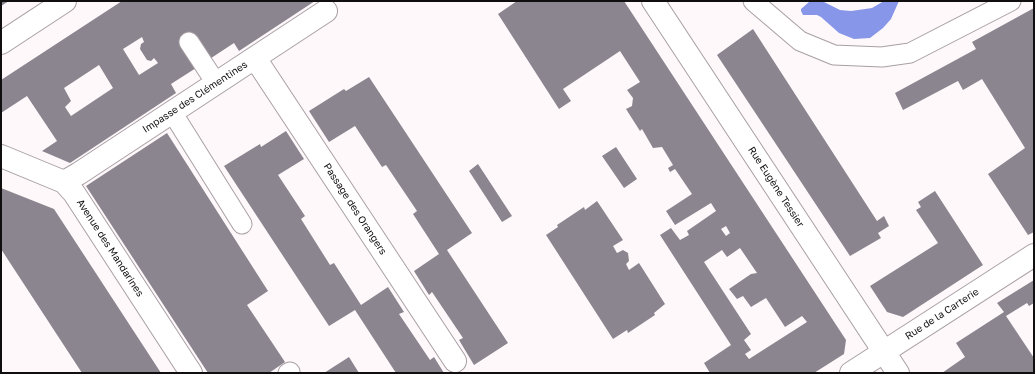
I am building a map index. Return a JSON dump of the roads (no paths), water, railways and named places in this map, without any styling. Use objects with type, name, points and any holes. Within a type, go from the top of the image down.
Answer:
[{"type":"street","points":[[1,43],[65,1]]},
{"type":"street","name":"Rue Eugène Tessier","points":[[653,1],[898,373]]},
{"type":"street","name":"Impasse des Clémentines","points":[[64,182],[85,170],[326,11]]},
{"type":"street","name":"Passage des Orangers","points":[[255,58],[455,361]]},
{"type":"street","name":"Avenue des Mandarines","points":[[1,156],[64,182],[74,193],[191,373]]},
{"type":"street","name":"Rue de la Carterie","points":[[851,373],[1034,255]]},
{"type":"lane","points":[[753,1],[800,41],[834,55],[882,57],[910,53],[1012,1]]},
{"type":"lane","points":[[188,42],[216,83]]},
{"type":"lane","points":[[172,112],[242,224]]},
{"type":"water","points":[[812,1],[822,1],[840,10],[851,11],[872,8],[884,1],[899,1],[891,19],[883,28],[870,38],[854,39],[839,33],[817,15],[803,15],[801,9]]}]
